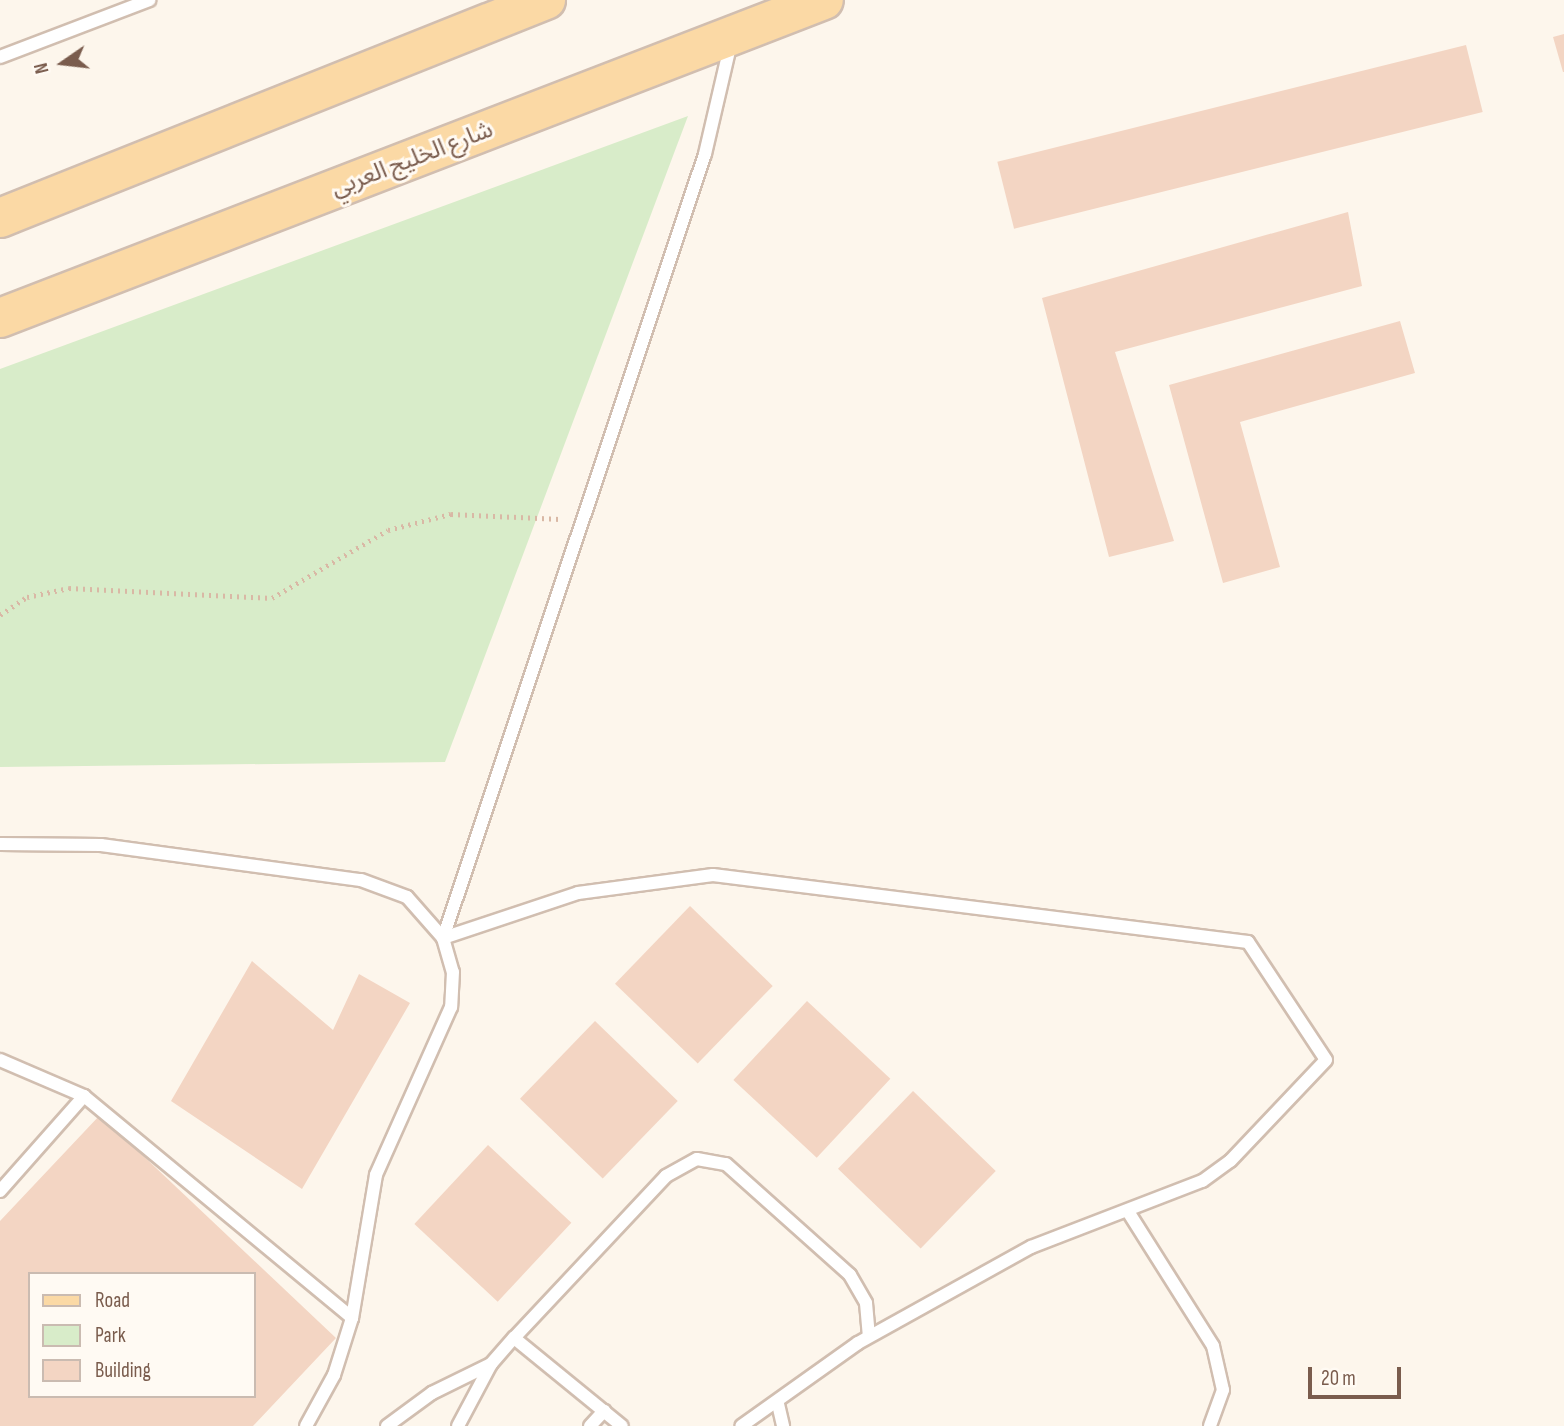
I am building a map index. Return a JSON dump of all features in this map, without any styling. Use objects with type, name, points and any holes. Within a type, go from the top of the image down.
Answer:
[{"type":"main road","points":[[0,218],[546,0]]},
{"type":"main road","name":"شارع الخليج العربي","points":[[10,306],[824,0]]},
{"type":"lane","points":[[0,57],[149,0]]},
{"type":"lane","points":[[443,938],[705,154],[733,35]]},
{"type":"lane","points":[[0,45],[39,42]]},
{"type":"lane","points":[[0,845],[101,845],[361,880],[407,897],[443,938],[453,972],[451,1007],[376,1175],[352,1318],[334,1375],[306,1426]]},
{"type":"lane","points":[[443,938],[578,893],[713,875],[1248,943],[1326,1060],[1230,1161],[1187,1189],[1129,1213],[1031,1247],[869,1336],[778,1404],[741,1426]]},
{"type":"lane","points":[[0,1060],[84,1096],[352,1318]]},
{"type":"lane","points":[[0,1191],[84,1096]]},
{"type":"lane","points":[[458,1426],[491,1364],[514,1338],[666,1176],[708,1158],[726,1164],[850,1275],[866,1303],[869,1336]]},
{"type":"lane","points":[[1129,1213],[1213,1346],[1223,1390],[1210,1426]]},
{"type":"lane","points":[[514,1338],[622,1426]]},
{"type":"lane","points":[[387,1426],[432,1393],[491,1364]]},
{"type":"lane","points":[[778,1404],[783,1426]]},
{"type":"lane","points":[[590,1426],[604,1411]]},
{"type":"path","points":[[0,615],[27,597],[69,588],[272,598],[388,530],[451,514],[503,512],[582,522]]},
{"type":"green space","points":[[688,116],[445,762],[0,767],[0,369]]},
{"type":"building","points":[[1564,34],[1564,72],[1563,72],[1553,37]]},
{"type":"building","points":[[1466,45],[1483,112],[1014,229],[997,162]]},
{"type":"building","points":[[1348,212],[1362,286],[1115,352],[1174,541],[1109,557],[1042,298]]},
{"type":"building","points":[[1400,321],[1415,373],[1240,422],[1280,567],[1223,583],[1169,385]]},
{"type":"building","points":[[690,906],[773,986],[698,1064],[615,984]]},
{"type":"building","points":[[252,961],[333,1030],[359,974],[410,1003],[302,1189],[171,1101]]},
{"type":"building","points":[[807,1001],[890,1079],[817,1158],[733,1080]]},
{"type":"building","points":[[595,1021],[678,1101],[603,1179],[520,1099]]},
{"type":"building","points":[[913,1091],[996,1171],[921,1249],[838,1169]]},
{"type":"building","points":[[100,1115],[336,1338],[253,1426],[0,1426],[0,1221]]},
{"type":"building","points":[[488,1145],[571,1223],[498,1302],[414,1224]]}]
